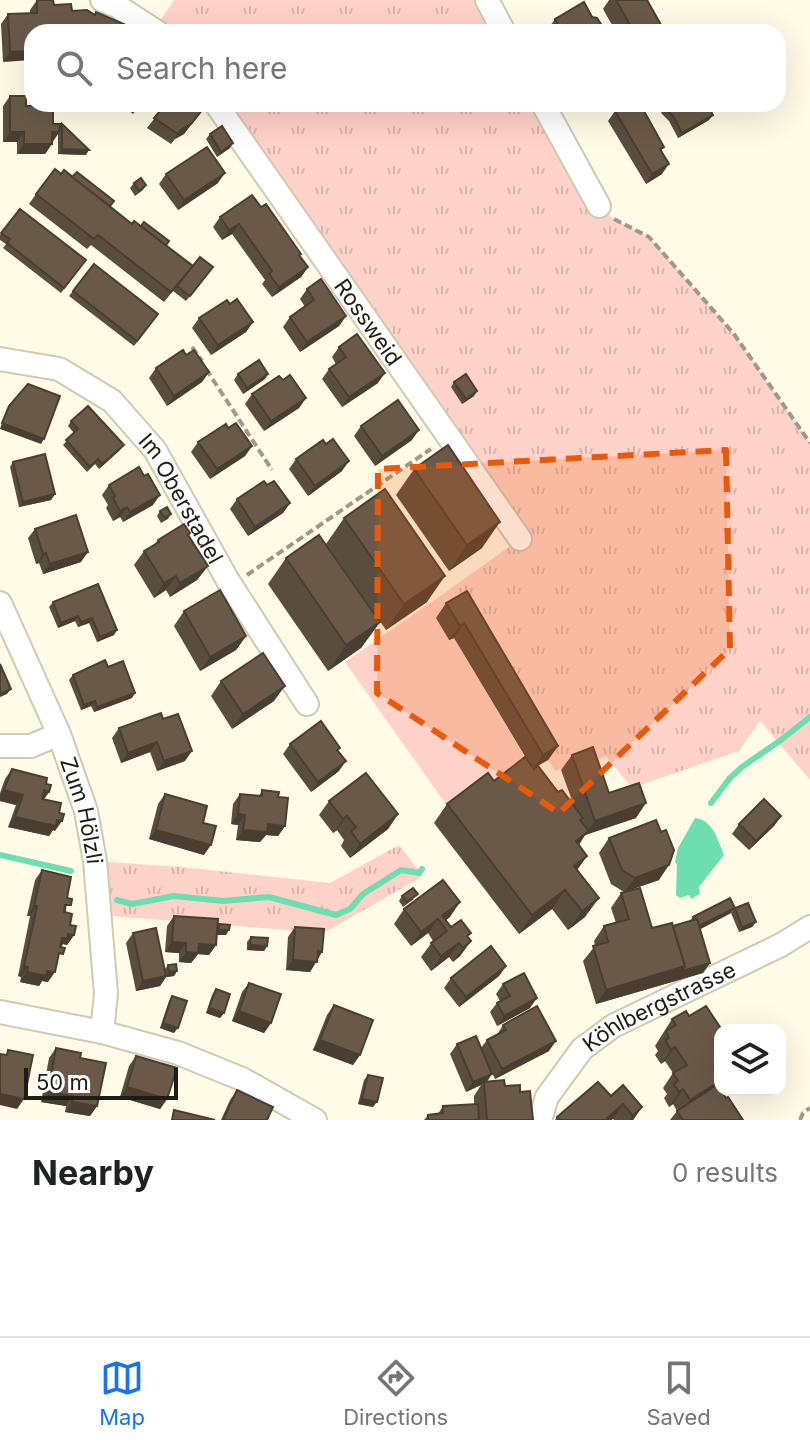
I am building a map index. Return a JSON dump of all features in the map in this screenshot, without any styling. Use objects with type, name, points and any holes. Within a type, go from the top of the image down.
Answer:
[{"type":"street","points":[[102,0],[145,24]]},
{"type":"street","points":[[487,0],[500,24]]},
{"type":"street","name":"Rossweid","points":[[222,112],[520,539]]},
{"type":"street","points":[[547,112],[599,206]]},
{"type":"street","name":"Im Oberstadel","points":[[0,359],[59,369],[112,401],[155,450],[227,579],[307,704]]},
{"type":"street","name":"Zum Hölzli","points":[[0,603],[59,734],[86,811],[95,861],[106,994],[102,1032]]},
{"type":"street","points":[[0,746],[31,746],[59,734]]},
{"type":"street","name":"Köhlbergstrasse","points":[[540,1120],[547,1097],[582,1049],[613,1026],[781,945],[810,927]]},
{"type":"street","points":[[0,1012],[102,1032],[178,1053],[242,1079],[315,1120]]},
{"type":"path","points":[[599,206],[614,219],[649,237],[734,334],[810,443]]},
{"type":"path","points":[[192,347],[272,470]]},
{"type":"path","points":[[253,571],[434,446]]},
{"type":"path","points":[[800,1120],[810,1108]]},
{"type":"highlighted area","points":[[726,450],[730,649],[559,813],[377,693],[378,469]]},
{"type":"green space","points":[[174,0],[487,0],[500,24],[158,24]]},
{"type":"green space","points":[[222,112],[547,112],[599,206],[614,219],[649,237],[734,334],[810,443],[810,780],[760,721],[739,751],[632,788],[606,756],[555,771],[443,594],[520,539]]},
{"type":"green space","points":[[443,594],[451,609],[436,618],[449,640],[454,638],[532,769],[450,810],[345,662]]},
{"type":"green space","points":[[399,845],[423,876],[324,933],[99,915],[95,861],[330,883]]},
{"type":"shaded area","points":[[695,818],[711,827],[724,855],[699,887],[700,894],[691,899],[689,895],[680,898],[676,895],[675,862],[678,848]]},
{"type":"building","points":[[37,0],[53,0],[54,5],[71,4],[72,11],[87,10],[95,15],[96,12],[124,24],[24,24],[24,51],[10,52],[8,14],[37,13]]},
{"type":"building","points":[[616,0],[647,0],[660,24],[630,24]]},
{"type":"building","points":[[584,2],[592,17],[601,24],[558,24],[555,19]]},
{"type":"building","points":[[10,96],[24,96],[24,112],[53,112],[53,124],[60,124],[59,132],[52,132],[52,144],[24,144],[24,132],[10,132]]},
{"type":"building","points":[[159,112],[201,112],[178,134],[154,118]]},
{"type":"building","points":[[616,112],[644,112],[664,147],[660,149],[669,164],[652,174]]},
{"type":"building","points":[[669,112],[711,112],[713,115],[682,133]]},
{"type":"building","points":[[62,124],[89,150],[62,149]]},
{"type":"building","points":[[222,126],[233,143],[221,152],[210,134]]},
{"type":"building","points":[[207,147],[225,173],[184,200],[166,174]]},
{"type":"building","points":[[55,169],[61,174],[64,170],[132,224],[134,221],[193,266],[171,292],[98,235],[94,239],[36,194]]},
{"type":"building","points":[[77,172],[114,201],[110,206],[72,177]]},
{"type":"building","points":[[141,178],[146,185],[139,191],[134,183]]},
{"type":"building","points":[[252,195],[261,207],[266,204],[308,267],[279,287],[269,274],[272,271],[239,224],[229,230],[220,217]]},
{"type":"building","points":[[20,209],[86,260],[64,288],[7,243],[10,239],[1,233]]},
{"type":"building","points":[[144,222],[169,241],[166,245],[141,226]]},
{"type":"building","points":[[200,257],[213,267],[190,296],[177,286]]},
{"type":"building","points":[[94,264],[158,314],[137,341],[73,291]]},
{"type":"building","points":[[321,279],[346,316],[307,342],[290,317],[314,300],[307,289]]},
{"type":"building","points":[[237,299],[253,322],[218,345],[199,318],[227,300],[230,304]]},
{"type":"building","points":[[357,334],[385,373],[349,397],[329,369],[346,357],[339,347]]},
{"type":"building","points":[[183,350],[186,355],[194,350],[209,372],[174,396],[156,368]]},
{"type":"building","points":[[259,360],[268,374],[247,388],[238,374]]},
{"type":"building","points":[[466,374],[477,391],[466,399],[454,382]]},
{"type":"building","points":[[290,375],[306,398],[271,421],[252,394],[279,376],[283,380]]},
{"type":"building","points":[[28,384],[60,396],[44,439],[2,423],[9,406]]},
{"type":"building","points":[[398,400],[419,430],[382,456],[361,426]]},
{"type":"building","points":[[88,406],[124,445],[102,464],[98,459],[90,467],[66,440],[78,429],[71,421]]},
{"type":"building","points":[[236,423],[252,446],[217,469],[198,442],[226,424],[228,428]]},
{"type":"building","points":[[333,439],[349,461],[315,486],[296,459],[323,440],[326,444]]},
{"type":"building","points":[[448,445],[500,522],[467,545],[414,469]]},
{"type":"building","points":[[45,454],[55,494],[23,502],[13,462]]},
{"type":"building","points":[[139,467],[144,476],[148,474],[160,495],[130,512],[127,507],[120,511],[109,485]]},
{"type":"building","points":[[264,481],[267,485],[274,481],[290,503],[255,527],[237,499]]},
{"type":"building","points":[[385,489],[445,576],[404,604],[344,518]]},
{"type":"building","points":[[167,507],[171,514],[165,518],[160,511]]},
{"type":"building","points":[[76,515],[88,552],[50,564],[46,553],[43,554],[35,529]]},
{"type":"building","points":[[184,524],[208,566],[180,583],[176,576],[164,583],[144,551]]},
{"type":"building","points":[[319,535],[380,622],[346,645],[286,558]]},
{"type":"building","points":[[98,584],[117,630],[100,637],[92,618],[81,622],[78,616],[61,623],[53,602]]},
{"type":"building","points":[[220,590],[246,636],[210,657],[184,611]]},
{"type":"building","points":[[467,591],[558,746],[543,755],[464,623],[460,626],[446,603]]},
{"type":"building","points":[[263,653],[285,686],[243,714],[221,681]]},
{"type":"building","points":[[105,660],[108,667],[123,661],[135,693],[97,707],[95,701],[84,705],[73,675]]},
{"type":"building","points":[[0,664],[11,689],[0,694]]},
{"type":"building","points":[[161,713],[163,719],[178,714],[192,751],[164,761],[157,742],[128,753],[119,728]]},
{"type":"building","points":[[321,721],[346,761],[318,782],[290,744]]},
{"type":"building","points":[[593,747],[609,793],[639,783],[646,803],[595,821],[572,755]]},
{"type":"building","points":[[525,757],[534,769],[538,766],[558,792],[562,790],[589,831],[576,841],[587,856],[574,866],[599,898],[582,911],[565,890],[532,915],[447,804],[488,773],[494,781]]},
{"type":"building","points":[[12,769],[47,778],[46,784],[51,785],[49,792],[44,790],[42,799],[61,803],[59,813],[64,814],[62,821],[57,820],[56,826],[15,817],[23,795],[4,790]]},
{"type":"building","points":[[366,773],[398,814],[360,844],[351,831],[356,827],[347,816],[343,819],[329,801]]},
{"type":"building","points":[[262,790],[279,792],[278,797],[288,798],[285,826],[268,824],[267,832],[243,830],[245,815],[238,814],[240,794],[262,796]]},
{"type":"building","points":[[165,794],[207,806],[203,823],[216,826],[211,845],[156,830]]},
{"type":"building","points":[[764,799],[781,816],[756,841],[739,824]]},
{"type":"building","points":[[656,820],[661,832],[666,830],[674,850],[669,865],[635,878],[622,870],[609,838]]},
{"type":"building","points":[[42,870],[71,877],[67,898],[72,899],[71,905],[65,905],[64,912],[72,914],[70,925],[76,926],[74,935],[68,934],[67,939],[62,938],[60,947],[65,948],[63,954],[59,953],[55,972],[47,971],[46,976],[27,972],[28,967],[24,966]]},
{"type":"building","points":[[443,880],[460,902],[442,916],[451,927],[461,920],[471,933],[467,936],[471,941],[463,948],[459,943],[441,956],[431,943],[447,931],[438,919],[421,932],[404,909]]},
{"type":"building","points":[[413,888],[418,894],[407,902],[402,896]]},
{"type":"building","points":[[640,888],[652,928],[672,923],[685,966],[606,990],[593,946],[608,942],[604,926],[629,919],[621,893]]},
{"type":"building","points":[[730,898],[735,908],[699,926],[693,917]]},
{"type":"building","points":[[748,903],[756,922],[742,927],[735,908]]},
{"type":"building","points":[[174,916],[218,919],[216,945],[199,944],[198,953],[186,952],[186,943],[172,942]]},
{"type":"building","points":[[697,919],[710,963],[682,971],[685,966],[673,926]]},
{"type":"building","points":[[219,924],[230,925],[229,930],[219,930]]},
{"type":"building","points":[[295,927],[324,929],[322,952],[318,951],[317,962],[293,960]]},
{"type":"building","points":[[156,928],[166,976],[143,981],[133,933]]},
{"type":"building","points":[[251,937],[268,938],[267,946],[250,945]]},
{"type":"building","points":[[491,946],[506,966],[466,997],[451,978]]},
{"type":"building","points":[[176,964],[177,971],[169,972],[168,965]]},
{"type":"building","points":[[524,973],[537,998],[504,1016],[497,1003],[510,996],[503,984]]},
{"type":"building","points":[[249,983],[281,994],[271,1023],[239,1011]]},
{"type":"building","points":[[216,989],[230,994],[224,1013],[209,1008]]},
{"type":"building","points":[[172,996],[187,1001],[178,1028],[163,1023]]},
{"type":"building","points":[[334,1005],[373,1020],[360,1055],[320,1040]]},
{"type":"building","points":[[537,1006],[556,1041],[502,1069],[487,1040],[506,1030],[503,1025]]},
{"type":"building","points":[[706,1006],[718,1024],[714,1024],[714,1085],[690,1100],[683,1089],[679,1092],[673,1073],[687,1065],[675,1047],[671,1050],[665,1040],[669,1038],[666,1031],[676,1025],[672,1019],[686,1011],[689,1016]]},
{"type":"building","points":[[476,1036],[492,1074],[473,1082],[457,1044]]},
{"type":"building","points":[[56,1048],[81,1053],[80,1058],[106,1063],[97,1106],[72,1102],[73,1096],[48,1092]]},
{"type":"building","points":[[8,1050],[33,1055],[24,1099],[0,1094],[0,1054],[7,1055]]},
{"type":"building","points":[[136,1056],[177,1068],[167,1099],[127,1087]]},
{"type":"building","points":[[368,1075],[383,1078],[377,1102],[362,1099]]},
{"type":"building","points":[[504,1080],[505,1086],[520,1085],[520,1092],[530,1091],[533,1120],[487,1120],[484,1082]]},
{"type":"building","points":[[598,1082],[611,1096],[623,1085],[642,1107],[633,1116],[623,1104],[607,1118],[609,1120],[560,1120],[557,1117]]},
{"type":"building","points":[[714,1087],[714,1096],[728,1097],[743,1120],[683,1120],[677,1111]]},
{"type":"building","points":[[237,1090],[273,1107],[267,1120],[223,1120]]},
{"type":"building","points":[[478,1104],[479,1120],[428,1120],[428,1115],[443,1113],[443,1106]]},
{"type":"building","points":[[174,1110],[215,1120],[172,1120]]},
{"type":"waterway","points":[[711,803],[742,767],[810,717]]},
{"type":"waterway","points":[[0,855],[71,871]]},
{"type":"waterway","points":[[117,900],[132,904],[174,896],[223,901],[269,897],[336,915],[350,909],[363,894],[401,870],[419,873],[422,869]]}]
